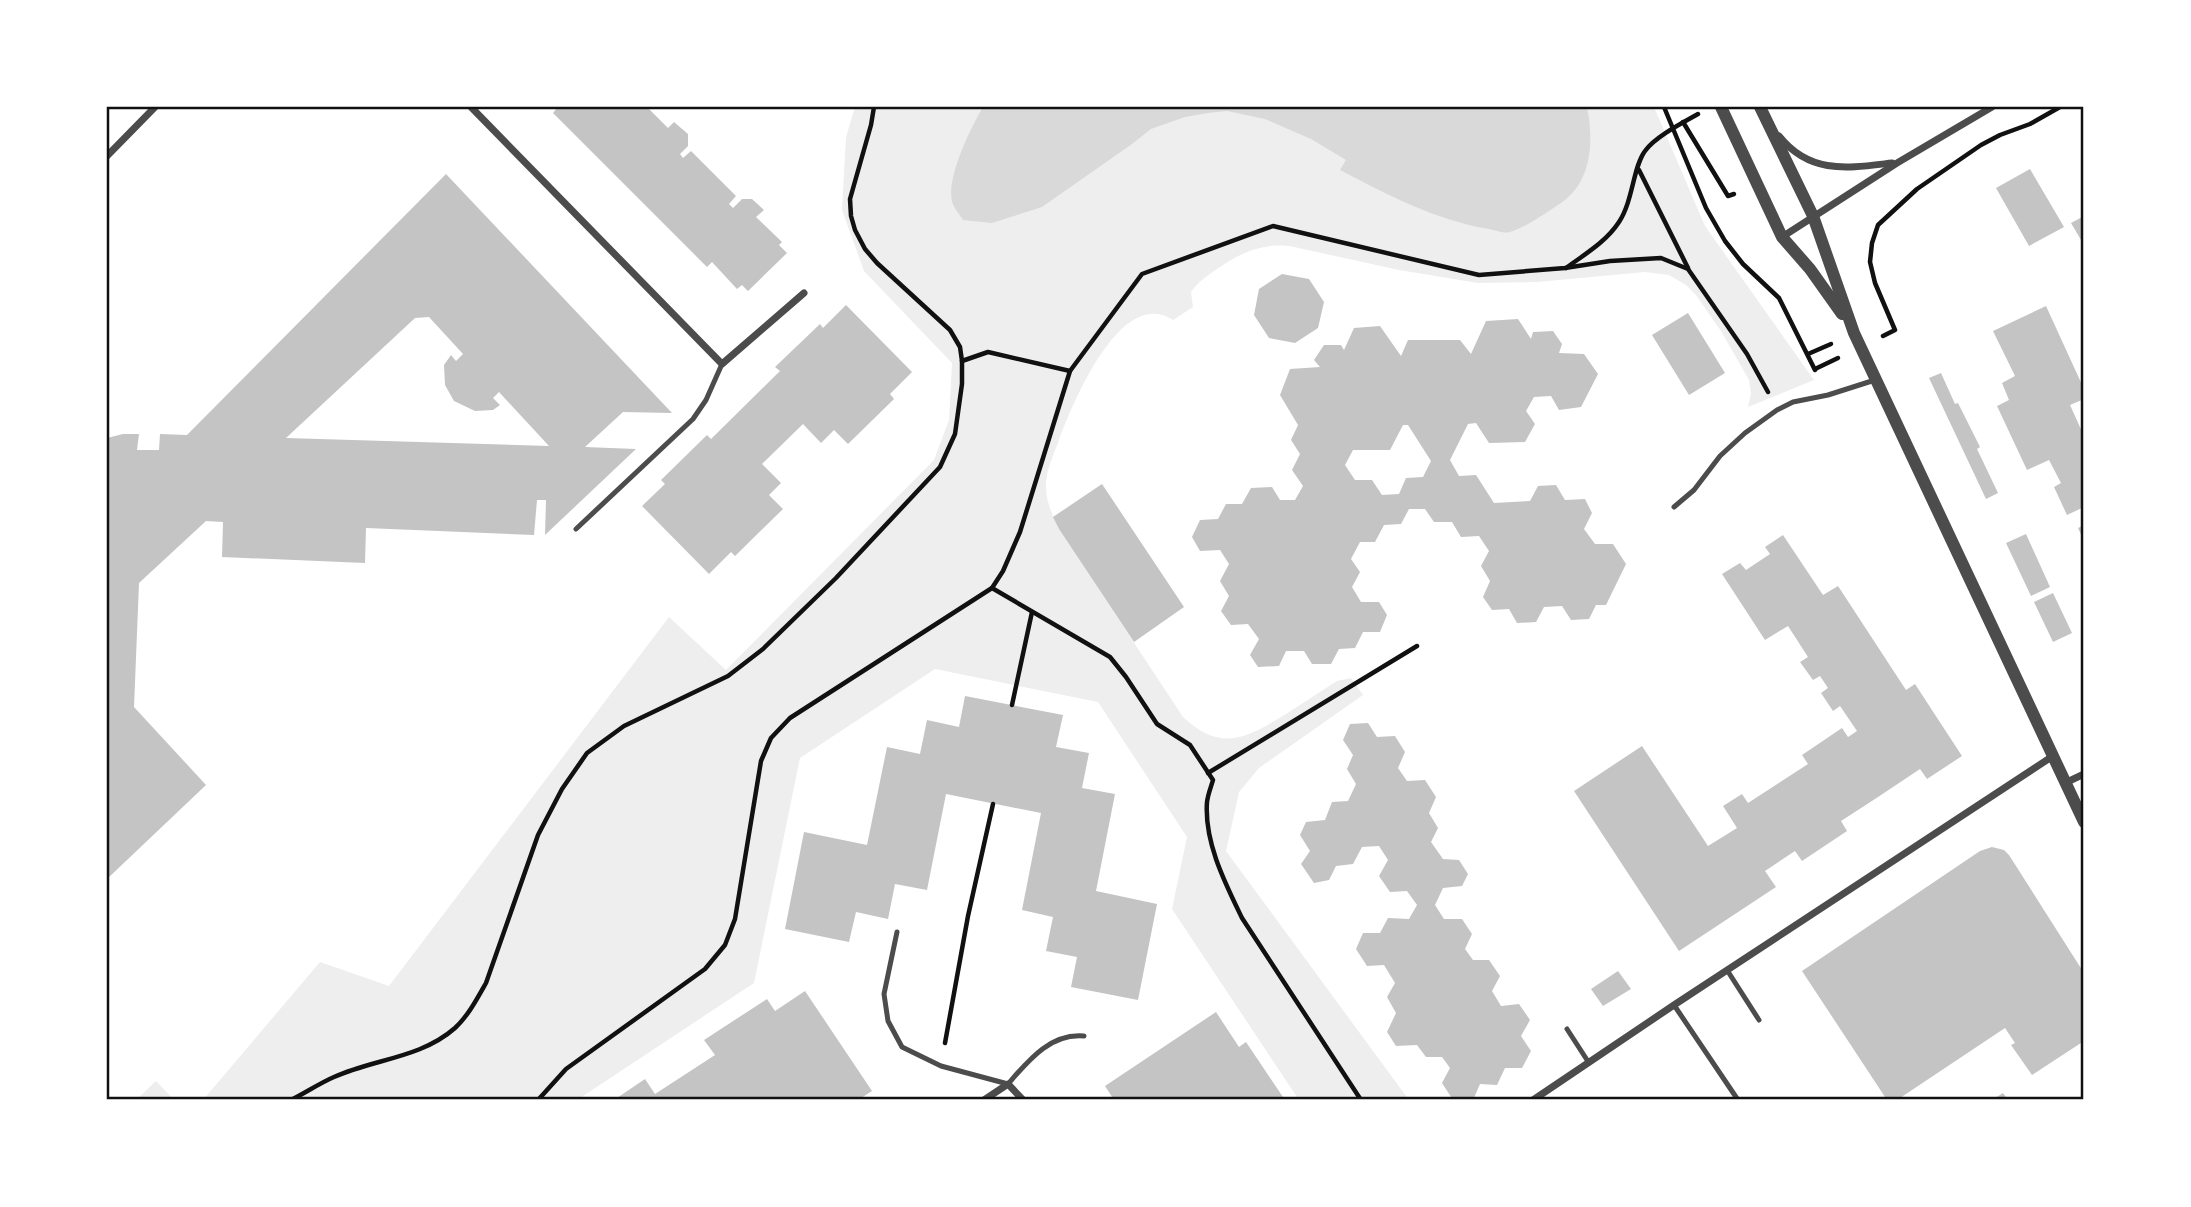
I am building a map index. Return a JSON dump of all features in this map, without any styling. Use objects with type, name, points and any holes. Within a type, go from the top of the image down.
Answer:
[{"type":"street","points":[[107,156],[155,107]]},
{"type":"street","points":[[471,107],[722,364],[804,293]]},
{"type":"street","points":[[1721,107],[1782,237],[1834,300],[1853,330]]},
{"type":"street","points":[[1782,237],[1897,163],[1992,107]]},
{"type":"street","points":[[1763,112],[1781,139],[1805,159],[1841,168],[1897,163]]},
{"type":"street","points":[[1763,112],[1813,216],[1853,330],[2084,822]]},
{"type":"street","points":[[1533,1100],[2053,756]]},
{"type":"street","points":[[2065,783],[2084,774]]},
{"type":"street","points":[[984,1100],[1008,1084],[1023,1100]]},
{"type":"lane","points":[[576,529],[693,419],[706,400],[722,364]]},
{"type":"lane","points":[[1675,507],[1694,490],[1720,456],[1745,433],[1777,410],[1793,402],[1828,395],[1876,380]]},
{"type":"lane","points":[[897,932],[884,994],[888,1021],[902,1047],[941,1066],[1008,1084],[1029,1060],[1045,1047],[1072,1035],[1084,1036]]},
{"type":"lane","points":[[1727,970],[1759,1020]]},
{"type":"lane","points":[[1674,1005],[1738,1100]]},
{"type":"lane","points":[[1567,1029],[1589,1063]]},
{"type":"path","points":[[291,1100],[334,1077],[369,1064],[407,1055],[434,1043],[456,1027],[473,1006],[486,983],[538,835],[562,789],[587,754],[624,726],[728,676],[763,649],[836,578],[940,467],[955,434],[961,384],[960,347],[950,330],[865,249],[851,216],[850,199],[874,107]]},
{"type":"path","points":[[1664,107],[1706,208],[1725,241],[1743,264],[1779,298],[1815,369]]},
{"type":"path","points":[[1889,316],[1875,283],[1870,261],[1878,225],[1916,190],[1981,145],[2030,124],[2060,107]]},
{"type":"path","points":[[1565,268],[1608,237],[1620,220],[1629,202],[1644,151],[1673,128],[1697,114]]},
{"type":"path","points":[[1638,168],[1688,269],[1747,354],[1777,410]]},
{"type":"path","points":[[538,1100],[566,1069],[705,969],[725,945],[735,919],[761,761],[771,738],[790,718],[992,588],[1003,571],[1020,532],[1070,371],[1142,274],[1273,226],[1479,275],[1661,258],[1688,269]]},
{"type":"path","points":[[962,361],[988,352],[1070,371]]},
{"type":"path","points":[[992,588],[1110,657],[1157,723],[1190,745],[1213,780],[1207,802],[1214,854],[1241,918],[1361,1100]]},
{"type":"path","points":[[1012,705],[1032,612]]},
{"type":"path","points":[[1208,774],[1417,646]]},
{"type":"path","points":[[941,1066],[968,916],[993,804]]},
{"type":"shaded area","points":[[855,107],[1654,107],[1705,226],[1814,380],[1748,407],[1751,393],[1749,380],[1721,331],[1696,295],[1669,275],[1645,272],[1537,282],[1478,283],[1283,246],[1255,249],[1216,270],[1191,292],[1193,307],[1173,320],[1154,314],[1135,319],[1118,333],[1102,352],[1088,375],[1050,465],[1046,483],[1048,501],[1059,529],[1183,717],[1210,735],[1234,738],[1259,730],[1337,681],[1351,678],[1363,695],[1259,768],[1239,792],[1226,851],[1409,1100],[1299,1100],[1172,909],[1187,837],[1098,702],[935,669],[800,758],[754,983],[577,1100],[203,1100],[320,962],[389,986],[669,617],[726,670],[934,460],[949,420],[952,363],[864,271],[842,210],[846,137]]},
{"type":"shaded area","points":[[983,107],[1587,107],[1590,147],[1585,172],[1571,194],[1529,224],[1505,233],[1450,220],[1394,197],[1340,170],[1346,160],[1311,139],[1265,119],[1227,111],[1208,113],[1185,117],[1151,129],[1042,207],[992,223],[963,220],[953,203],[951,191],[956,166]]},
{"type":"shaded area","points":[[156,1081],[174,1100],[136,1100]]},
{"type":"building","points":[[556,107],[647,107],[668,128],[674,122],[688,134],[688,146],[680,154],[683,158],[691,151],[736,196],[729,204],[733,208],[742,199],[752,199],[764,210],[756,217],[782,242],[779,245],[787,253],[748,291],[742,285],[737,289],[712,262],[707,267],[553,113]]},
{"type":"building","points":[[2030,169],[2064,227],[2029,246],[1996,188]]},
{"type":"building","points":[[446,174],[672,413],[623,412],[585,447],[636,449],[545,535],[546,500],[537,500],[534,535],[366,528],[365,563],[222,557],[223,522],[206,521],[139,583],[134,707],[206,785],[107,879],[107,438],[139,434],[137,450],[159,450],[160,434],[187,435]],"holes":[[[429,317],[463,354],[456,361],[451,355],[444,365],[445,385],[454,401],[475,411],[493,410],[500,405],[493,398],[499,392],[549,446],[286,438],[415,318]]]},
{"type":"building","points":[[2084,216],[2084,245],[2071,223]]},
{"type":"building","points":[[1282,274],[1309,279],[1324,302],[1318,328],[1295,343],[1269,338],[1254,315],[1259,289]]},
{"type":"building","points":[[846,305],[912,372],[890,394],[894,399],[848,444],[834,430],[821,443],[803,424],[762,464],[781,483],[769,495],[783,509],[735,556],[731,552],[709,574],[642,506],[665,484],[661,480],[707,435],[711,439],[780,371],[775,367],[820,324],[823,328]]},
{"type":"building","points":[[2046,306],[2084,389],[2084,399],[2070,405],[2084,436],[2084,507],[2067,515],[2054,487],[2061,483],[2049,460],[2027,470],[1997,406],[2009,400],[2002,383],[2015,376],[1993,331]]},
{"type":"building","points":[[1688,313],[1725,373],[1689,395],[1652,335]]},
{"type":"building","points":[[1518,319],[1531,339],[1533,332],[1553,331],[1562,344],[1559,353],[1584,354],[1598,374],[1581,407],[1559,410],[1551,396],[1534,397],[1526,411],[1535,424],[1525,442],[1489,443],[1476,423],[1468,424],[1450,460],[1459,476],[1476,475],[1494,503],[1530,501],[1538,486],[1556,485],[1565,500],[1585,499],[1592,513],[1584,529],[1595,544],[1613,544],[1626,564],[1606,605],[1596,605],[1589,619],[1571,620],[1562,606],[1544,607],[1536,622],[1517,623],[1509,609],[1492,610],[1483,597],[1490,581],[1481,566],[1489,551],[1479,536],[1461,537],[1452,522],[1434,522],[1425,509],[1409,509],[1401,524],[1384,525],[1375,542],[1360,542],[1351,559],[1360,572],[1352,587],[1361,602],[1379,602],[1387,615],[1380,632],[1363,632],[1355,648],[1339,649],[1331,664],[1312,664],[1304,651],[1286,651],[1279,666],[1258,667],[1250,655],[1259,639],[1248,624],[1231,625],[1221,611],[1229,596],[1220,581],[1229,564],[1220,550],[1200,551],[1192,537],[1200,520],[1218,519],[1226,504],[1242,504],[1251,488],[1272,487],[1280,500],[1295,500],[1303,486],[1292,470],[1300,454],[1291,440],[1298,425],[1280,395],[1290,369],[1320,367],[1314,360],[1324,345],[1341,345],[1344,350],[1354,328],[1380,326],[1401,356],[1408,340],[1460,340],[1471,354],[1486,321]],"holes":[[[1403,425],[1408,425],[1431,461],[1423,477],[1406,478],[1399,494],[1382,495],[1372,480],[1355,480],[1345,465],[1353,450],[1390,450]]]},
{"type":"building","points":[[1941,373],[1980,447],[1977,449],[1998,493],[1986,499],[1929,378]]},
{"type":"building","points":[[1102,484],[1184,607],[1134,642],[1053,517]]},
{"type":"building","points":[[2084,525],[2084,541],[2078,528]]},
{"type":"building","points":[[2026,534],[2050,587],[2031,596],[2006,543]]},
{"type":"building","points":[[1783,535],[1823,595],[1838,586],[1906,690],[1915,684],[1962,756],[1927,779],[1920,769],[1841,821],[1847,831],[1802,861],[1795,851],[1765,871],[1776,887],[1679,951],[1574,791],[1642,746],[1708,846],[1737,828],[1723,806],[1742,794],[1748,803],[1808,764],[1802,755],[1842,728],[1848,737],[1857,731],[1840,706],[1833,711],[1821,693],[1828,688],[1820,676],[1813,680],[1800,662],[1808,657],[1788,626],[1765,640],[1722,574],[1740,563],[1746,570],[1770,554],[1765,547]]},
{"type":"building","points":[[2053,593],[2072,633],[2053,642],[2034,602]]},
{"type":"building","points":[[965,696],[1063,715],[1056,747],[1089,753],[1082,788],[1115,794],[1096,891],[1157,904],[1138,1000],[1071,987],[1077,957],[1046,951],[1053,917],[1022,910],[1041,813],[946,794],[927,890],[895,884],[888,919],[856,912],[849,942],[785,929],[804,832],[867,845],[887,747],[920,754],[927,720],[959,727]]},
{"type":"building","points":[[1368,723],[1377,737],[1395,736],[1405,752],[1398,768],[1407,781],[1425,780],[1436,797],[1429,813],[1438,828],[1431,842],[1443,859],[1459,860],[1468,874],[1462,886],[1443,888],[1435,905],[1444,919],[1462,919],[1472,934],[1465,949],[1473,960],[1489,960],[1500,976],[1492,991],[1501,1006],[1519,1004],[1530,1020],[1521,1036],[1531,1051],[1522,1068],[1505,1068],[1497,1085],[1480,1084],[1473,1100],[1453,1100],[1442,1083],[1450,1068],[1442,1057],[1426,1057],[1417,1045],[1396,1046],[1387,1032],[1396,1013],[1387,997],[1395,983],[1384,965],[1367,966],[1356,949],[1363,933],[1380,933],[1388,918],[1409,919],[1417,905],[1407,891],[1390,892],[1379,876],[1388,860],[1379,846],[1362,847],[1353,864],[1336,866],[1329,880],[1314,883],[1301,864],[1310,851],[1300,835],[1306,822],[1325,820],[1332,802],[1348,801],[1356,784],[1347,769],[1353,755],[1343,740],[1350,724]]},
{"type":"building","points":[[1992,847],[2004,850],[2009,855],[2084,973],[2084,1041],[2032,1075],[2011,1045],[2015,1043],[2005,1028],[1897,1100],[1887,1100],[1802,971],[1980,851]]},
{"type":"building","points":[[1618,971],[1631,989],[1603,1006],[1591,989]]},
{"type":"building","points":[[805,991],[872,1091],[858,1100],[614,1100],[645,1079],[655,1094],[715,1055],[704,1040],[767,999],[775,1011]]},
{"type":"building","points":[[1216,1012],[1239,1047],[1246,1042],[1285,1100],[1114,1100],[1105,1086]]},
{"type":"building","points":[[2003,1093],[2008,1100],[1992,1100]]}]
